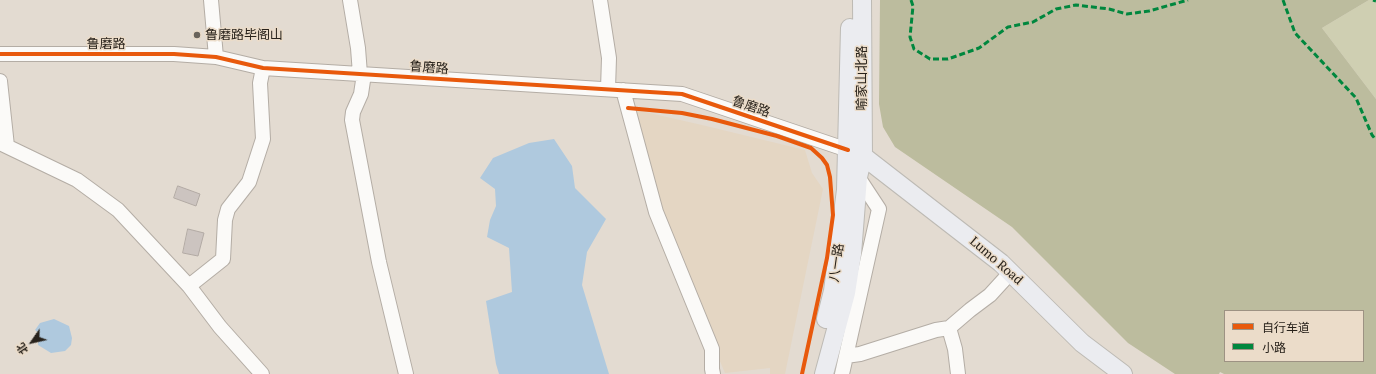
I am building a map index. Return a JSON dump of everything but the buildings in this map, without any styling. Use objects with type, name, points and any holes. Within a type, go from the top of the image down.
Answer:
[{"type":"main road","name":"喻家山北路","points":[[850,0],[855,153]]},
{"type":"main road","name":"喻家山北路","points":[[855,153],[862,0]]},
{"type":"main road","name":"八一路","points":[[824,374],[846,293],[852,254],[858,190],[855,153]]},
{"type":"main road","name":"八一路","points":[[813,374],[833,291],[846,190],[855,153]]},
{"type":"main road","name":"Lumo Road","points":[[855,153],[995,258],[1082,343],[1123,374]]},
{"type":"street","points":[[211,0],[216,57]]},
{"type":"street","points":[[350,0],[362,74],[361,94],[353,112],[352,120],[378,262],[406,374]]},
{"type":"street","points":[[600,0],[609,58],[608,89]]},
{"type":"street","name":"鲁磨路","points":[[0,54],[174,54],[216,57],[263,68],[682,94],[855,153]]},
{"type":"street","points":[[189,286],[223,259],[225,220],[228,209],[249,182],[263,139],[260,83],[263,68]]},
{"type":"street","points":[[0,81],[4,145],[77,180],[118,210],[189,286],[220,327],[262,374]]},
{"type":"street","points":[[623,90],[656,212],[712,349],[708,372]]},
{"type":"street","points":[[842,374],[879,209],[858,177]]},
{"type":"street","points":[[846,356],[860,354],[936,330],[949,328],[990,295],[1010,272]]},
{"type":"street","points":[[949,328],[955,349],[958,374]]},
{"type":"shaded area","points":[[636,110],[805,150],[812,173],[823,189],[785,374],[770,374],[770,368],[725,373],[666,236]]},
{"type":"green space","points":[[880,0],[1369,0],[1322,28],[1376,99],[1376,374],[1224,374],[1220,372],[1219,374],[1175,374],[1128,343],[1012,227],[895,147],[883,127],[879,104]]},
{"type":"green space","points":[[1369,0],[1376,0],[1376,99],[1322,28]]},
{"type":"water","points":[[554,139],[572,166],[575,188],[606,219],[587,252],[582,285],[609,374],[499,374],[496,364],[486,301],[512,292],[509,248],[487,237],[490,220],[496,206],[495,189],[480,178],[493,158],[529,143]]},
{"type":"water","points":[[54,319],[69,326],[72,338],[71,345],[65,351],[51,353],[38,345],[39,333],[35,330],[40,323]]},
{"type":"marked path","points":[[911,0],[913,6],[910,37],[914,49],[930,59],[948,59],[979,48],[1008,27],[1033,22],[1056,9],[1076,5],[1109,9],[1127,14],[1149,11],[1188,0]]},
{"type":"marked path","points":[[1283,0],[1295,33],[1356,98],[1372,135],[1376,140]]},
{"type":"cycle path","points":[[0,54],[174,54],[216,57],[263,68],[682,94],[848,150]]},
{"type":"cycle path","points":[[628,108],[682,113],[712,119],[777,136],[811,148],[827,165],[830,177],[833,215],[827,258],[802,374]]},
{"type":"place","name":"鲁磨路毕阁山","points":[[197,35]]}]
